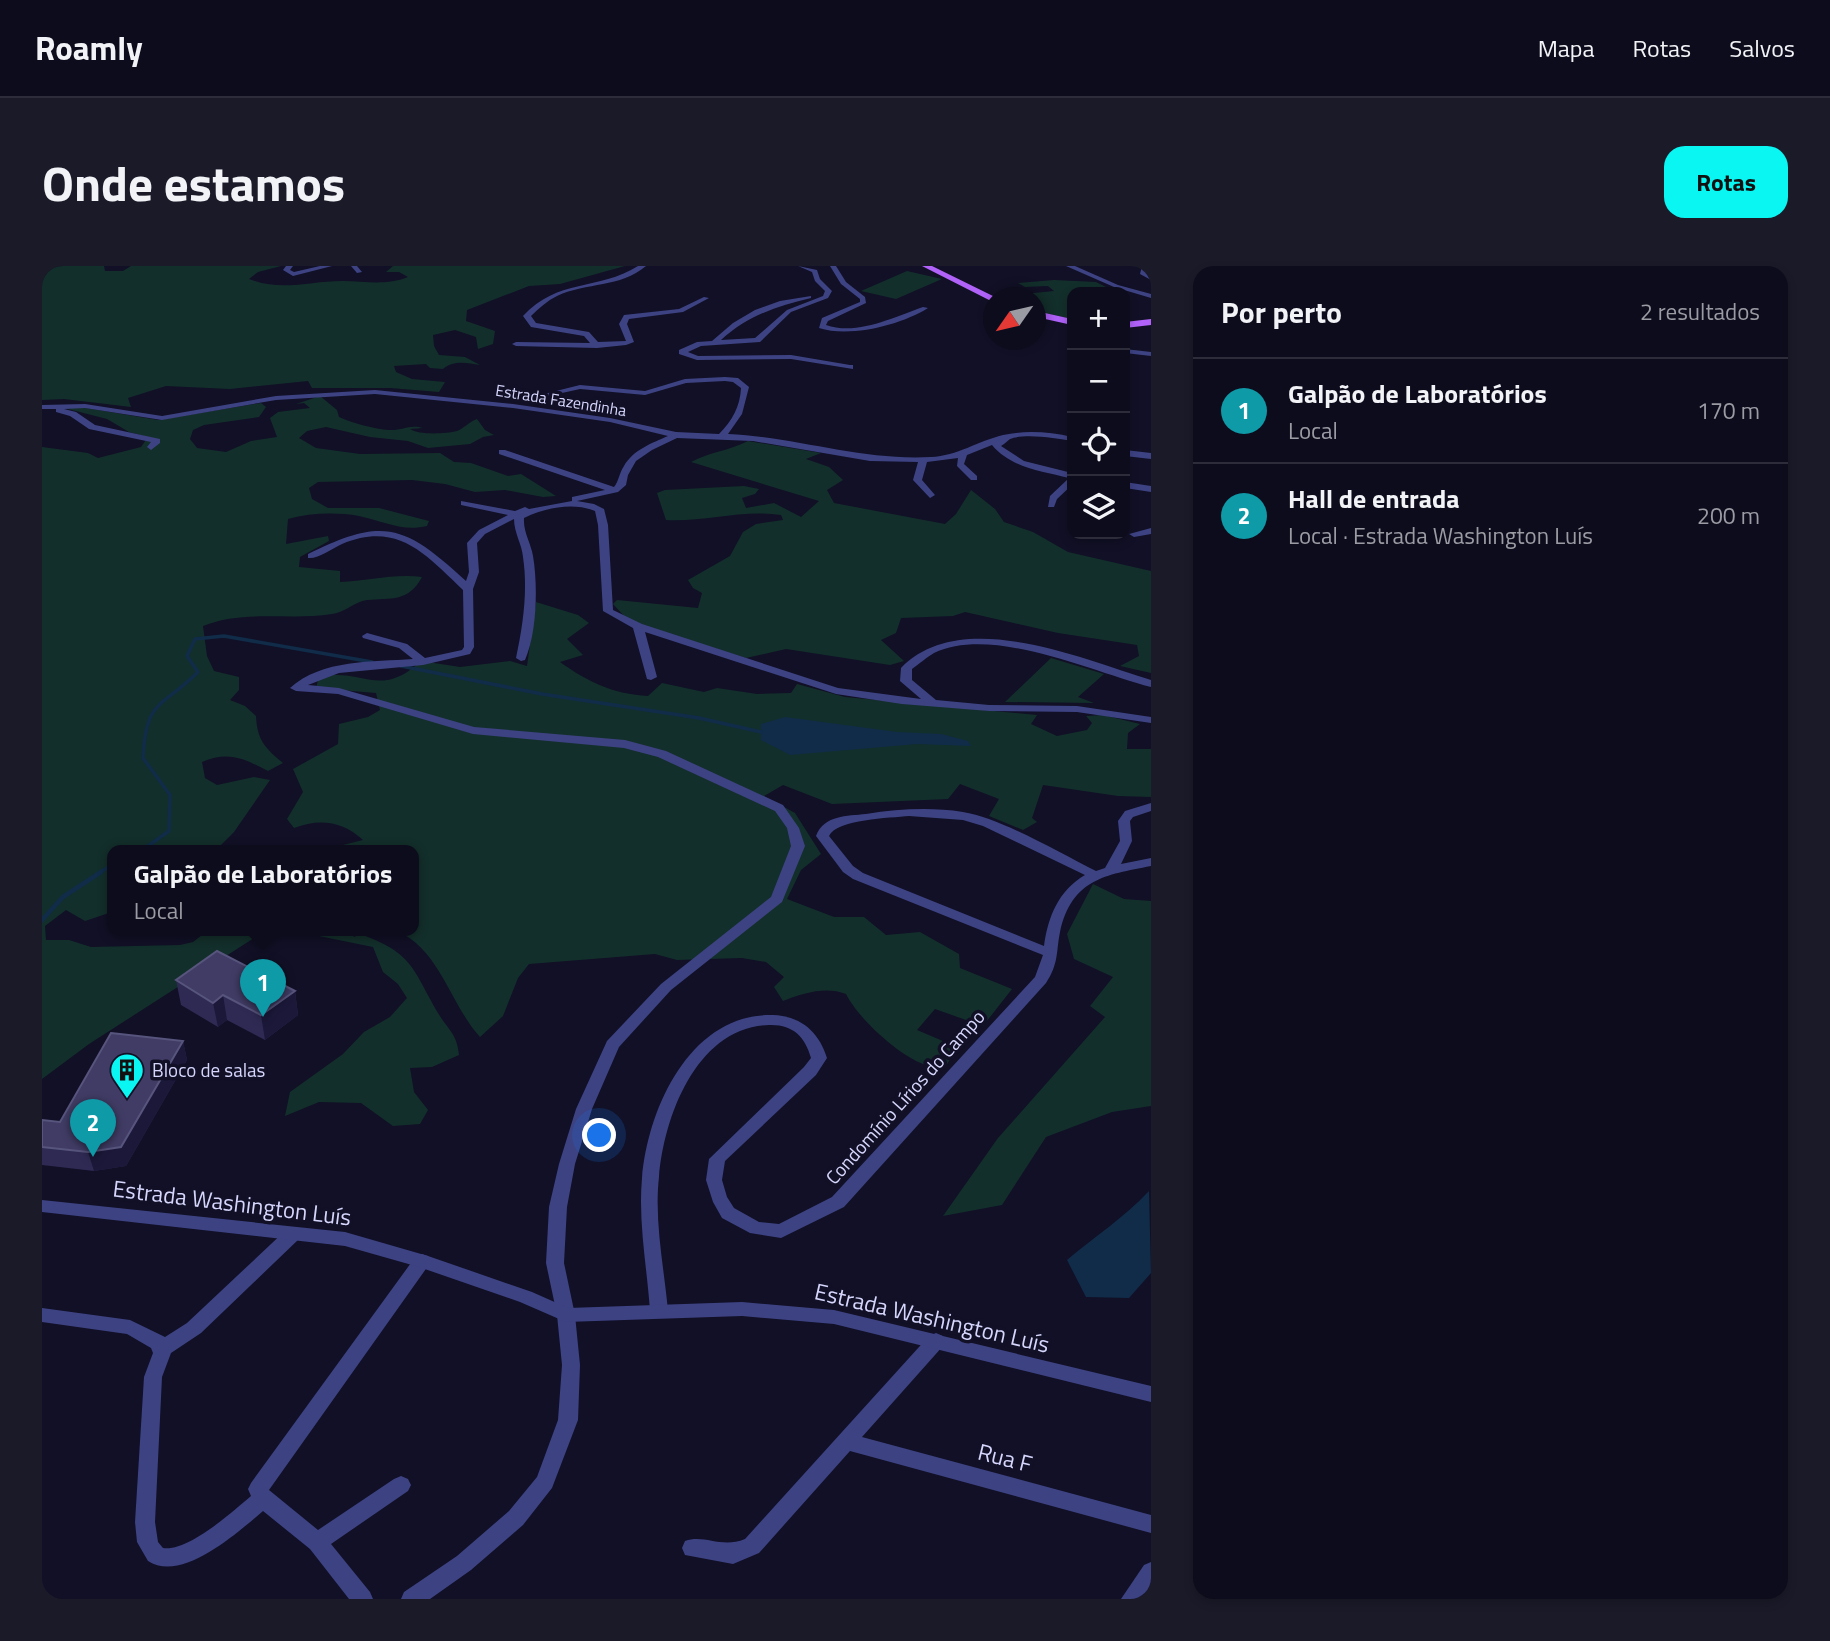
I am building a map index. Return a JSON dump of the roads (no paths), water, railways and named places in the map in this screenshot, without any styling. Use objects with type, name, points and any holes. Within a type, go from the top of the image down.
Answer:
[{"type":"main road","points":[[926,266],[983,294]]},
{"type":"main road","points":[[935,266],[983,290]]},
{"type":"main road","points":[[1046,318],[1067,322]]},
{"type":"main road","points":[[1130,323],[1151,321]]},
{"type":"street","points":[[290,266],[286,270],[293,275],[329,266]]},
{"type":"street","points":[[597,346],[586,334],[534,325],[527,316],[550,294],[612,282],[643,266]]},
{"type":"street","points":[[801,266],[815,271],[817,280],[829,291]]},
{"type":"street","points":[[833,266],[843,282],[863,298],[863,303],[825,320],[822,326],[842,331],[887,322],[925,309]]},
{"type":"street","points":[[1069,266],[1116,286],[1151,296]]},
{"type":"street","points":[[1145,266],[1143,274],[1151,278]]},
{"type":"street","points":[[829,291],[826,297],[785,313],[776,326],[757,340],[692,345],[682,352],[697,358],[791,358],[850,367]]},
{"type":"street","points":[[715,342],[730,327],[769,304],[829,291]]},
{"type":"street","points":[[803,304],[854,292]]},
{"type":"street","points":[[516,344],[597,346],[630,342],[623,324],[627,317],[681,311],[706,298]]},
{"type":"street","points":[[1130,352],[1151,354]]},
{"type":"street","points":[[544,395],[580,387],[645,393],[685,381],[735,380],[745,387],[745,395],[734,425],[722,436]]},
{"type":"street","name":"Estrada Fazendinha","points":[[42,408],[85,406],[162,418],[276,398],[375,392],[565,413],[676,435],[752,438],[870,458],[923,461],[963,454],[1003,438],[1038,434],[1067,438]]},
{"type":"street","points":[[42,408],[66,411],[92,427],[157,441],[151,447]]},
{"type":"street","points":[[1038,434],[1002,440],[996,446],[1012,458],[1067,476]]},
{"type":"street","points":[[412,1599],[464,1563],[516,1518],[545,1482],[568,1420],[571,1366],[566,1315],[555,1263],[558,1207],[567,1164],[584,1109],[612,1045],[666,987],[777,899],[798,846],[793,828],[779,808],[647,749],[625,744],[473,730],[339,691],[296,688],[321,672],[393,662],[406,665],[457,656],[469,648],[468,589],[474,572],[472,553],[475,538],[532,507],[615,490],[621,485],[622,476],[632,458],[676,435]]},
{"type":"street","points":[[502,452],[615,490]]},
{"type":"street","points":[[963,454],[960,464],[974,478]]},
{"type":"street","points":[[1130,454],[1151,456]]},
{"type":"street","points":[[923,461],[917,480],[930,495]]},
{"type":"street","points":[[1051,505],[1053,498],[1067,483]]},
{"type":"street","points":[[1130,486],[1151,489]]},
{"type":"street","points":[[464,503],[515,514]]},
{"type":"street","points":[[521,659],[529,624],[530,590],[527,553],[517,521],[519,517],[533,510],[587,504],[599,509],[603,525],[608,611],[638,626],[836,691],[989,708],[1077,709],[1151,720]]},
{"type":"street","points":[[1134,534],[1151,531]]},
{"type":"street","points":[[311,556],[356,534],[400,534],[427,548],[468,589]]},
{"type":"street","points":[[638,626],[651,677]]},
{"type":"street","points":[[367,636],[403,646],[423,662]]},
{"type":"street","points":[[932,702],[906,681],[907,668],[936,646],[956,641],[998,642],[1054,655],[1151,684]]},
{"type":"street","points":[[1111,870],[1126,841],[1124,821],[1129,814],[1151,807]]},
{"type":"street","points":[[1052,954],[858,876],[848,869],[822,836],[825,829],[838,821],[909,812],[964,816],[988,823],[1092,874],[1151,862]]},
{"type":"street","name":"Condomínio Lírios do Campo","points":[[659,1311],[650,1177],[668,1105],[685,1071],[706,1044],[727,1029],[748,1021],[770,1019],[797,1024],[815,1039],[819,1058],[810,1071],[717,1159],[714,1180],[719,1198],[729,1213],[756,1228],[782,1231],[838,1202],[1041,980],[1049,968],[1053,934],[1060,908],[1072,890],[1092,874]]},
{"type":"street","name":"Estrada Washington Luís","points":[[45,1209],[345,1239],[422,1261],[526,1297],[566,1315],[741,1309],[808,1313],[936,1341],[1151,1394]]},
{"type":"street","points":[[263,1499],[225,1530],[183,1555],[166,1559],[156,1556],[147,1542],[145,1522],[153,1377],[161,1350],[188,1333],[293,1234]]},
{"type":"street","points":[[362,1599],[317,1542],[263,1499],[258,1489],[422,1261]]},
{"type":"street","points":[[42,1315],[130,1327],[154,1338],[161,1350]]},
{"type":"street","points":[[692,1548],[733,1554],[752,1546],[936,1341]]},
{"type":"street","name":"Rua F","points":[[846,1441],[1151,1524]]},
{"type":"street","points":[[317,1542],[401,1485]]},
{"type":"street","points":[[1132,1599],[1151,1572]]},
{"type":"water","points":[[785,717],[897,732],[941,734],[968,741],[971,746],[917,744],[790,755],[761,740],[761,724]]},
{"type":"water","points":[[1149,1191],[1151,1273],[1129,1298],[1086,1297],[1067,1260]]},
{"type":"waterway","points":[[149,845],[169,831],[170,795],[143,758],[148,724],[158,706],[198,672],[187,656],[195,639],[224,636],[372,662]]},
{"type":"waterway","points":[[401,666],[542,694],[699,718],[761,732]]},
{"type":"waterway","points":[[99,873],[107,868]]},
{"type":"waterway","points":[[42,920],[63,897],[101,872]]},
{"type":"place","name":"Galpão de Laboratórios","points":[[263,1017]]},
{"type":"place","name":"Bloco de salas","points":[[127,1100]]},
{"type":"place","name":"Hall de entrada","points":[[93,1157]]}]
